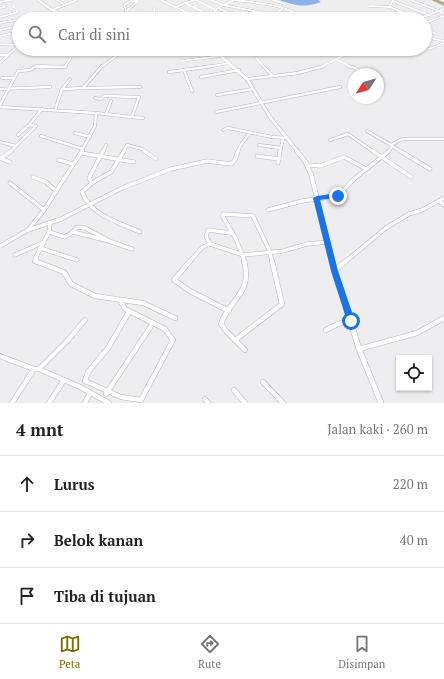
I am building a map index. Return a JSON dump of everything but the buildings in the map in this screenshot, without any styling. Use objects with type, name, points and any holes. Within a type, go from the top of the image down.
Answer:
[{"type":"highway","points":[[434,0],[444,4]]},
{"type":"street","points":[[0,2],[12,0]]},
{"type":"street","points":[[38,0],[54,12]]},
{"type":"street","points":[[41,0],[49,8]]},
{"type":"street","points":[[56,0],[65,5]]},
{"type":"street","points":[[52,10],[77,0]]},
{"type":"street","points":[[161,0],[186,12]]},
{"type":"street","points":[[176,7],[196,0],[225,12]]},
{"type":"street","points":[[211,0],[222,5],[262,12]]},
{"type":"street","points":[[214,12],[222,5],[233,0],[293,12]]},
{"type":"street","points":[[273,0],[285,4]]},
{"type":"street","points":[[390,7],[393,0],[426,12]]},
{"type":"street","points":[[410,0],[439,11],[444,16],[432,20]]},
{"type":"street","points":[[124,7],[124,5],[130,1],[138,1]]},
{"type":"street","points":[[124,7],[126,12],[138,1]]},
{"type":"street","points":[[185,3],[201,11],[200,12]]},
{"type":"street","points":[[0,8],[5,7],[4,4]]},
{"type":"street","points":[[13,6],[18,12]]},
{"type":"street","points":[[369,6],[390,7],[403,12]]},
{"type":"street","points":[[124,7],[130,8]]},
{"type":"street","points":[[278,12],[282,9]]},
{"type":"street","points":[[432,14],[444,9]]},
{"type":"street","points":[[432,14],[441,17]]},
{"type":"street","points":[[0,17],[12,15]]},
{"type":"street","points":[[0,23],[12,21]]},
{"type":"street","points":[[0,30],[12,27]]},
{"type":"street","points":[[432,31],[436,34]]},
{"type":"street","points":[[0,36],[12,33]]},
{"type":"street","points":[[432,39],[444,42]]},
{"type":"street","points":[[432,48],[444,42]]},
{"type":"street","points":[[0,44],[12,45]]},
{"type":"street","points":[[0,63],[12,51]]},
{"type":"street","points":[[0,55],[7,55]]},
{"type":"street","points":[[70,56],[70,61],[65,67],[36,66],[30,70],[18,70],[0,106],[143,118]]},
{"type":"street","points":[[83,88],[102,64],[112,56]]},
{"type":"street","points":[[181,61],[221,56],[230,63],[247,79],[260,103],[285,138],[307,165],[311,174],[334,271],[359,349],[381,403]]},
{"type":"street","points":[[247,79],[307,72],[337,60],[343,56]]},
{"type":"street","points":[[256,58],[273,76]]},
{"type":"street","points":[[337,60],[355,68]]},
{"type":"street","points":[[169,72],[230,63]]},
{"type":"street","points":[[184,70],[192,91]]},
{"type":"street","points":[[202,77],[238,70]]},
{"type":"street","points":[[2,78],[14,78]]},
{"type":"street","points":[[55,110],[66,82],[70,79]]},
{"type":"street","points":[[0,90],[50,87]]},
{"type":"street","points":[[63,89],[140,87]]},
{"type":"street","points":[[216,112],[340,87]]},
{"type":"street","points":[[217,95],[253,89]]},
{"type":"street","points":[[95,98],[101,98],[104,96],[138,97],[139,99],[132,117]]},
{"type":"street","points":[[106,114],[111,102]]},
{"type":"street","points":[[18,136],[42,109]]},
{"type":"street","points":[[28,230],[44,210],[82,151],[95,126],[96,113]]},
{"type":"street","points":[[0,158],[16,146],[36,126],[29,125]]},
{"type":"street","points":[[223,130],[228,128],[285,138]]},
{"type":"street","points":[[367,131],[430,169]]},
{"type":"street","points":[[75,133],[90,137]]},
{"type":"street","points":[[0,246],[28,230],[50,224],[144,179],[177,168],[207,161],[231,164],[235,160],[240,146],[250,133]]},
{"type":"street","points":[[330,140],[346,134],[411,177]]},
{"type":"street","points":[[41,136],[101,157],[134,162]]},
{"type":"street","points":[[257,156],[279,161],[281,148],[285,138]]},
{"type":"street","points":[[268,210],[317,198],[338,196],[354,179],[402,139],[444,139]]},
{"type":"street","points":[[0,142],[16,146]]},
{"type":"street","points":[[92,184],[89,178],[106,145]]},
{"type":"street","points":[[140,232],[103,214],[91,205],[82,192],[111,172],[128,145],[142,148],[156,159]]},
{"type":"street","points":[[259,145],[281,148]]},
{"type":"street","points":[[0,158],[10,162]]},
{"type":"street","points":[[307,165],[320,166],[346,158],[366,169]]},
{"type":"street","points":[[58,160],[73,164]]},
{"type":"street","points":[[33,177],[50,184],[56,190]]},
{"type":"street","points":[[10,183],[44,210]]},
{"type":"street","points":[[334,271],[386,228],[409,214],[422,210],[444,198]]},
{"type":"street","points":[[439,201],[444,205]]},
{"type":"street","points":[[235,340],[282,304],[282,297],[270,252],[252,216],[223,214],[223,217],[243,255],[246,279],[243,289],[221,324],[226,332],[245,350]]},
{"type":"street","points":[[50,224],[49,232],[35,260],[39,264],[64,272],[71,284],[95,296],[143,303],[175,318]]},
{"type":"street","points":[[49,232],[65,237],[73,232],[77,227],[82,226],[109,241]]},
{"type":"street","points":[[210,244],[206,236],[208,230],[231,232]]},
{"type":"street","points":[[73,232],[109,241],[132,249]]},
{"type":"street","points":[[15,255],[44,242]]},
{"type":"street","points":[[229,310],[190,291],[174,280],[195,254],[203,247],[210,244],[243,255],[327,242]]},
{"type":"street","points":[[40,248],[77,260]]},
{"type":"street","points":[[120,300],[125,309],[165,329],[173,340],[141,400],[135,403],[120,402],[85,382],[85,377],[92,366],[107,349],[129,312]]},
{"type":"street","points":[[359,349],[417,333],[444,318]]},
{"type":"street","points":[[12,403],[37,369],[68,340],[85,320]]},
{"type":"street","points":[[326,330],[340,323],[351,321]]},
{"type":"street","points":[[106,394],[153,323]]},
{"type":"street","points":[[0,356],[64,380],[109,403]]},
{"type":"street","points":[[49,403],[64,380]]},
{"type":"street","points":[[262,382],[283,403]]},
{"type":"street","points":[[234,390],[245,403]]},
{"type":"street","points":[[85,403],[90,393]]},
{"type":"water","points":[[279,0],[318,0],[321,2],[300,6]]},
{"type":"route","points":[[338,196],[317,198],[334,271],[351,321]]}]
